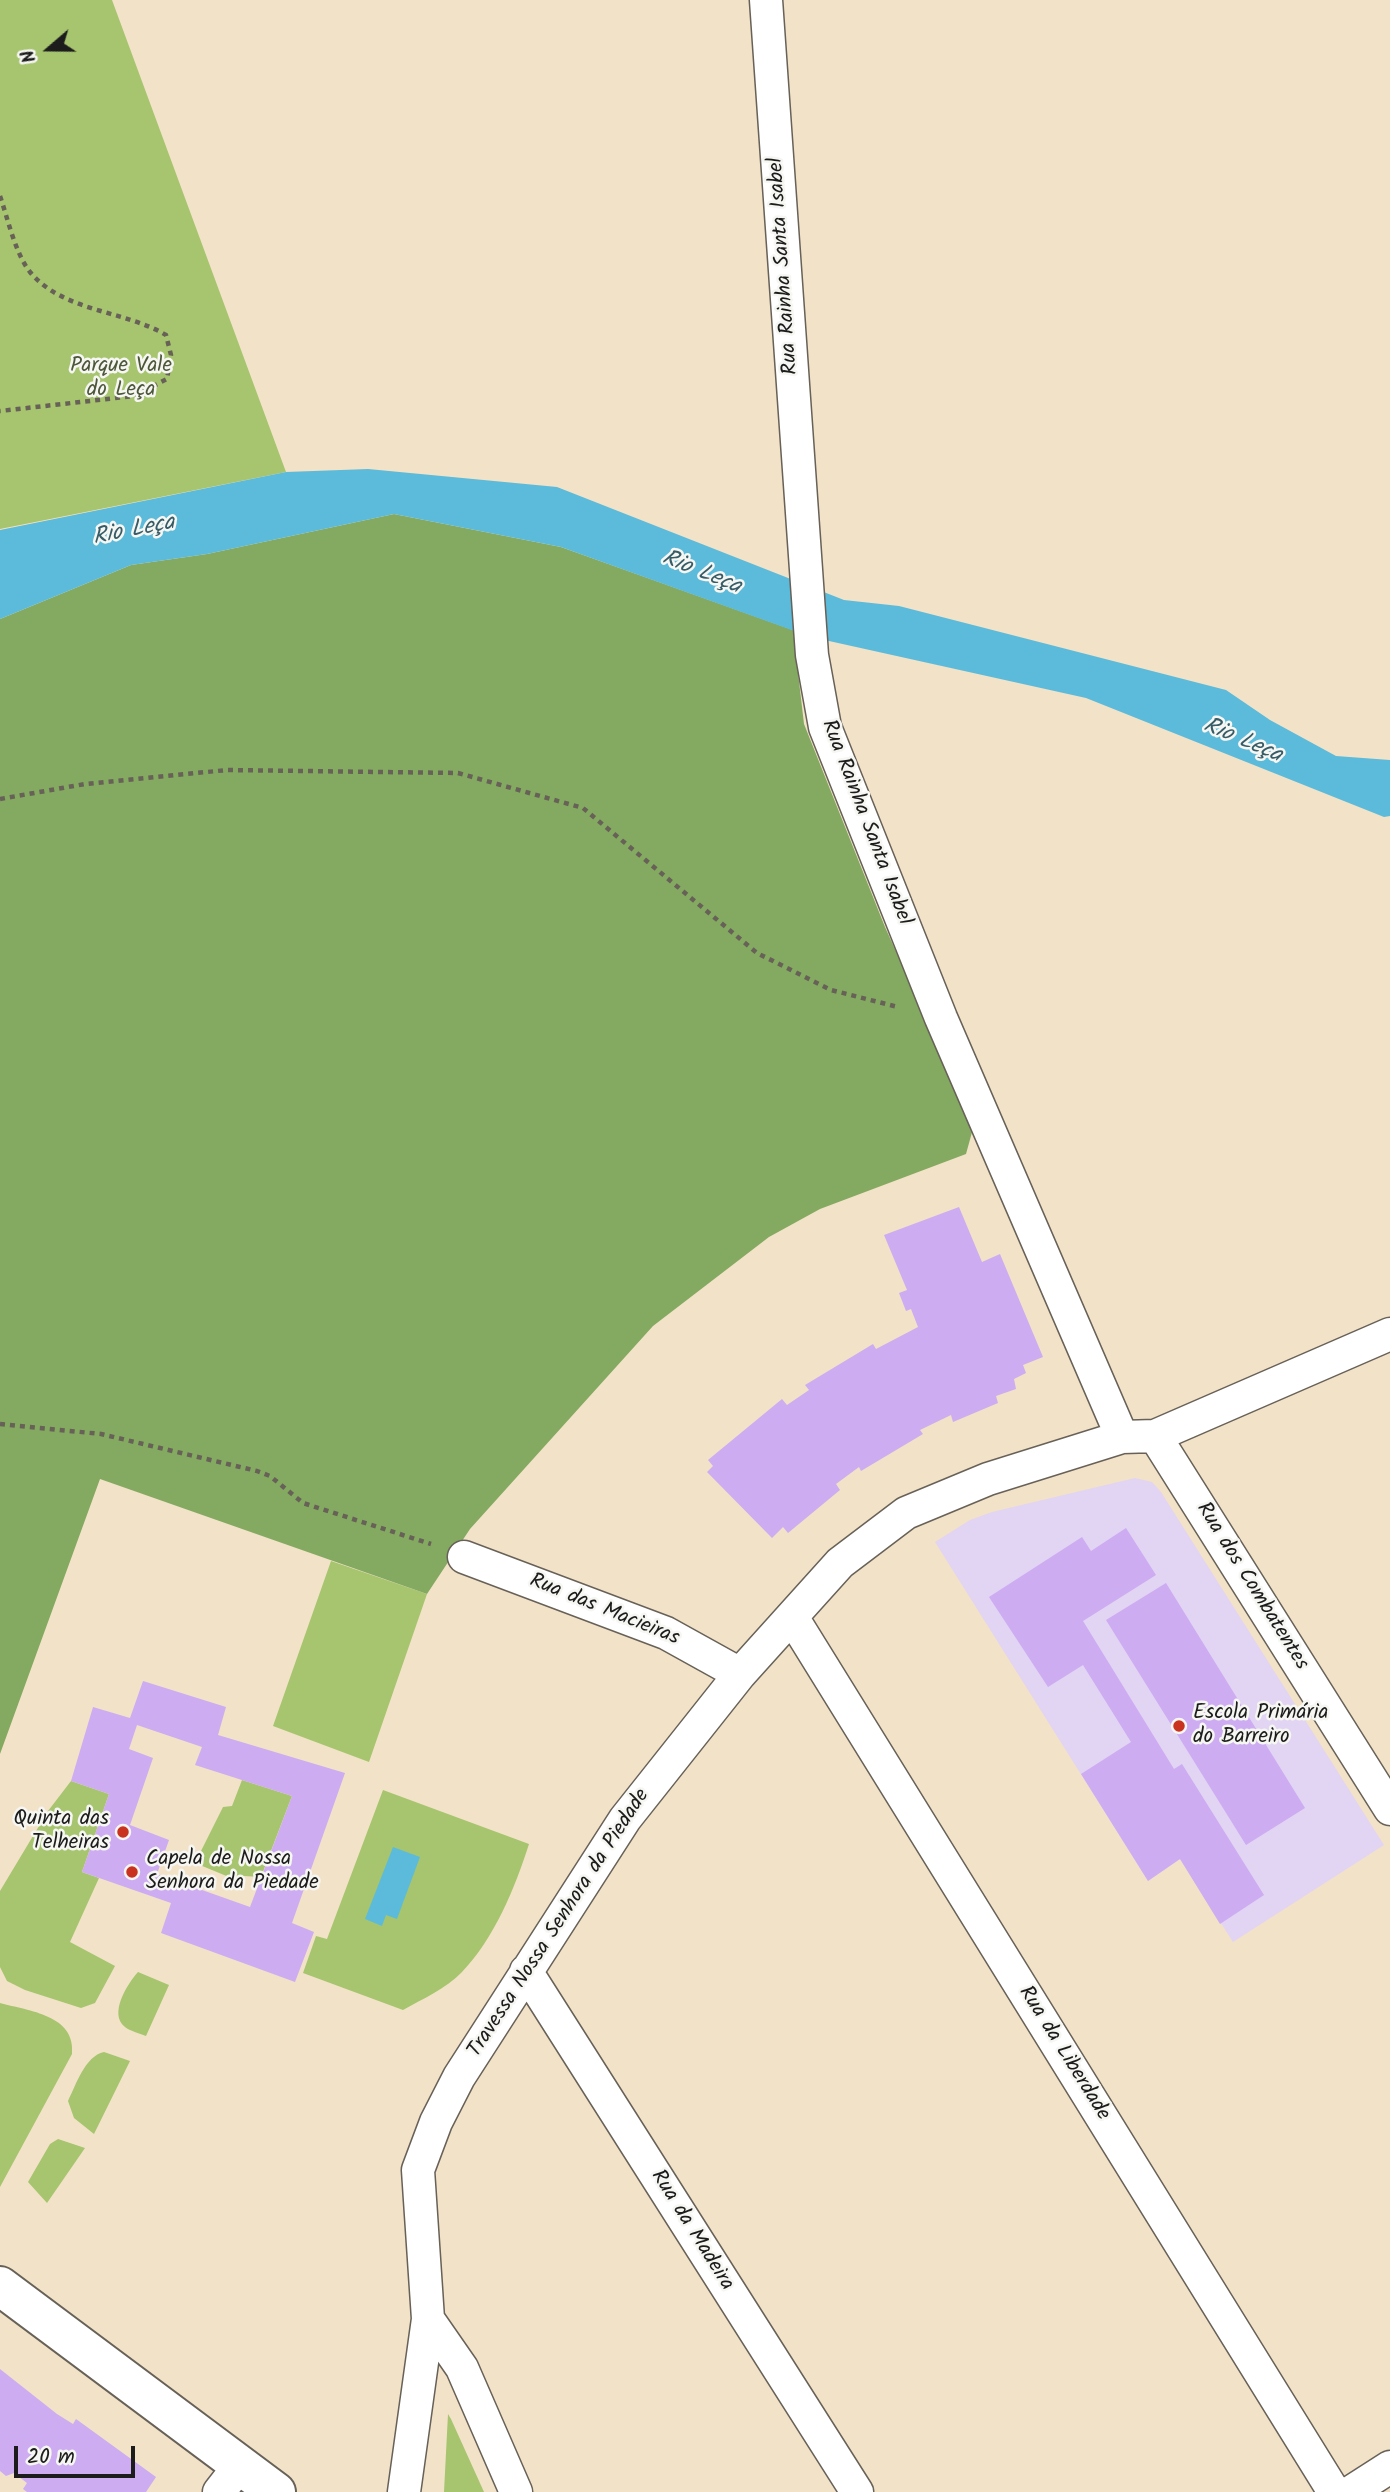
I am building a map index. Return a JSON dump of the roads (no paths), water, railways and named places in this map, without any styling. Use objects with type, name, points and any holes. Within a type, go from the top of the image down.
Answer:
[{"type":"street","name":"Rua Rainha Santa Isabel","points":[[766,0],[812,655],[825,727],[941,1018],[1122,1437]]},
{"type":"street","points":[[1155,1436],[1390,1334]]},
{"type":"street","name":"Travessa Nossa Senhora da Piedade","points":[[404,2492],[428,2319],[418,2170],[436,2122],[459,2077],[625,1819],[740,1674],[840,1563],[905,1513],[988,1479],[1122,1437],[1155,1436]]},
{"type":"street","name":"Rua dos Combatentes","points":[[1155,1436],[1390,1810]]},
{"type":"street","name":"Rua das Macieiras","points":[[464,1557],[666,1633],[740,1674]]},
{"type":"street","name":"Rua da Liberdade","points":[[792,1617],[1334,2492]]},
{"type":"street","name":"Rua da Madeira","points":[[526,1971],[857,2492]]},
{"type":"street","points":[[0,2286],[229,2478],[276,2492]]},
{"type":"street","points":[[428,2319],[462,2368],[516,2492]]},
{"type":"street","points":[[1351,2492],[1390,2467]]},
{"type":"water","name":"Rio Leça","points":[[368,469],[557,487],[844,600],[899,606],[1226,690],[1270,720],[1336,756],[1390,760],[1390,816],[1384,817],[1086,698],[811,637],[561,547],[394,514],[207,554],[131,565],[0,619],[0,530],[286,472]]},
{"type":"water","points":[[393,1847],[420,1857],[397,1919],[386,1915],[382,1926],[365,1919]]},
{"type":"place","name":"Escola Primária do Barreiro","points":[[1179,1726]]},
{"type":"place","name":"Quinta das Telheiras","points":[[123,1832]]},
{"type":"place","name":"Capela de Nossa Senhora da Piedade","points":[[132,1872]]},
{"type":"park label","name":"Parque Vale do Leça","points":[[121,379]]}]
